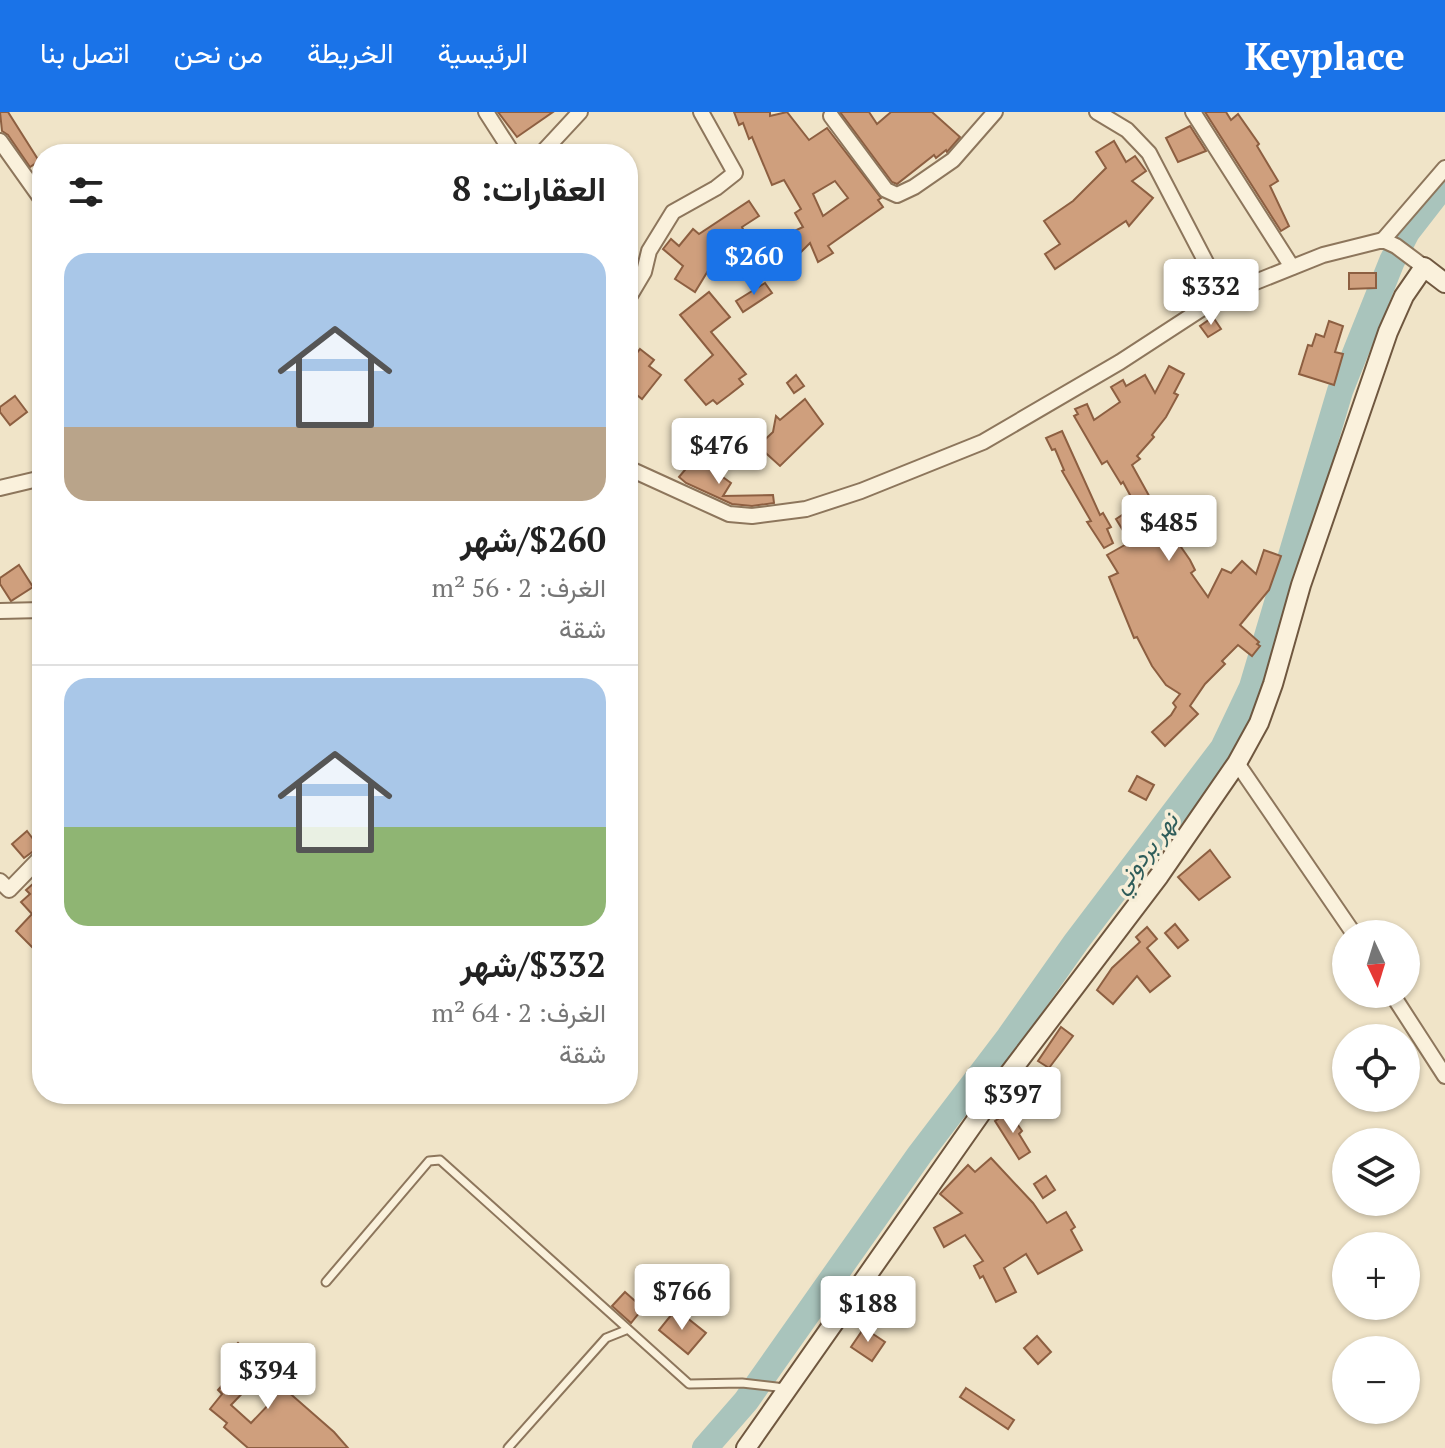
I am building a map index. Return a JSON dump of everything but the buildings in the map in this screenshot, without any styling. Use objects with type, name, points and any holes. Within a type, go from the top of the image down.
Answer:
[{"type":"street","points":[[486,112],[507,144]]},
{"type":"street","points":[[550,144],[580,112]]},
{"type":"street","points":[[638,282],[649,251],[673,212],[716,188],[735,173],[701,112]]},
{"type":"street","points":[[831,116],[886,190],[897,195],[953,160],[995,112]]},
{"type":"street","points":[[1097,112],[1127,130],[1149,153],[1223,295]]},
{"type":"street","points":[[1193,112],[1292,267]]},
{"type":"street","points":[[0,141],[32,186]]},
{"type":"street","points":[[638,473],[729,514],[752,516],[806,509],[861,491],[983,442],[1085,383],[1223,295],[1323,255],[1390,243],[1445,168]]},
{"type":"street","points":[[1390,243],[1445,283]]},
{"type":"street","points":[[746,1448],[783,1388],[1005,1079],[1159,876],[1237,763],[1259,723],[1273,684],[1301,585],[1388,332],[1420,265]]},
{"type":"street","points":[[0,488],[32,480]]},
{"type":"street","points":[[0,611],[32,610]]},
{"type":"street","points":[[1237,763],[1344,920]]},
{"type":"street","points":[[0,881],[9,890],[32,866]]},
{"type":"street","points":[[1401,1008],[1445,1076]]},
{"type":"lane","points":[[326,1282],[429,1161],[440,1160],[689,1384],[742,1383],[783,1388]]},
{"type":"lane","points":[[508,1448],[606,1338],[626,1330]]},
{"type":"waterway","name":"نهر بردوني","points":[[705,1448],[746,1401],[920,1154],[1223,748],[1252,687],[1340,391],[1392,261],[1407,232],[1445,183]]}]
